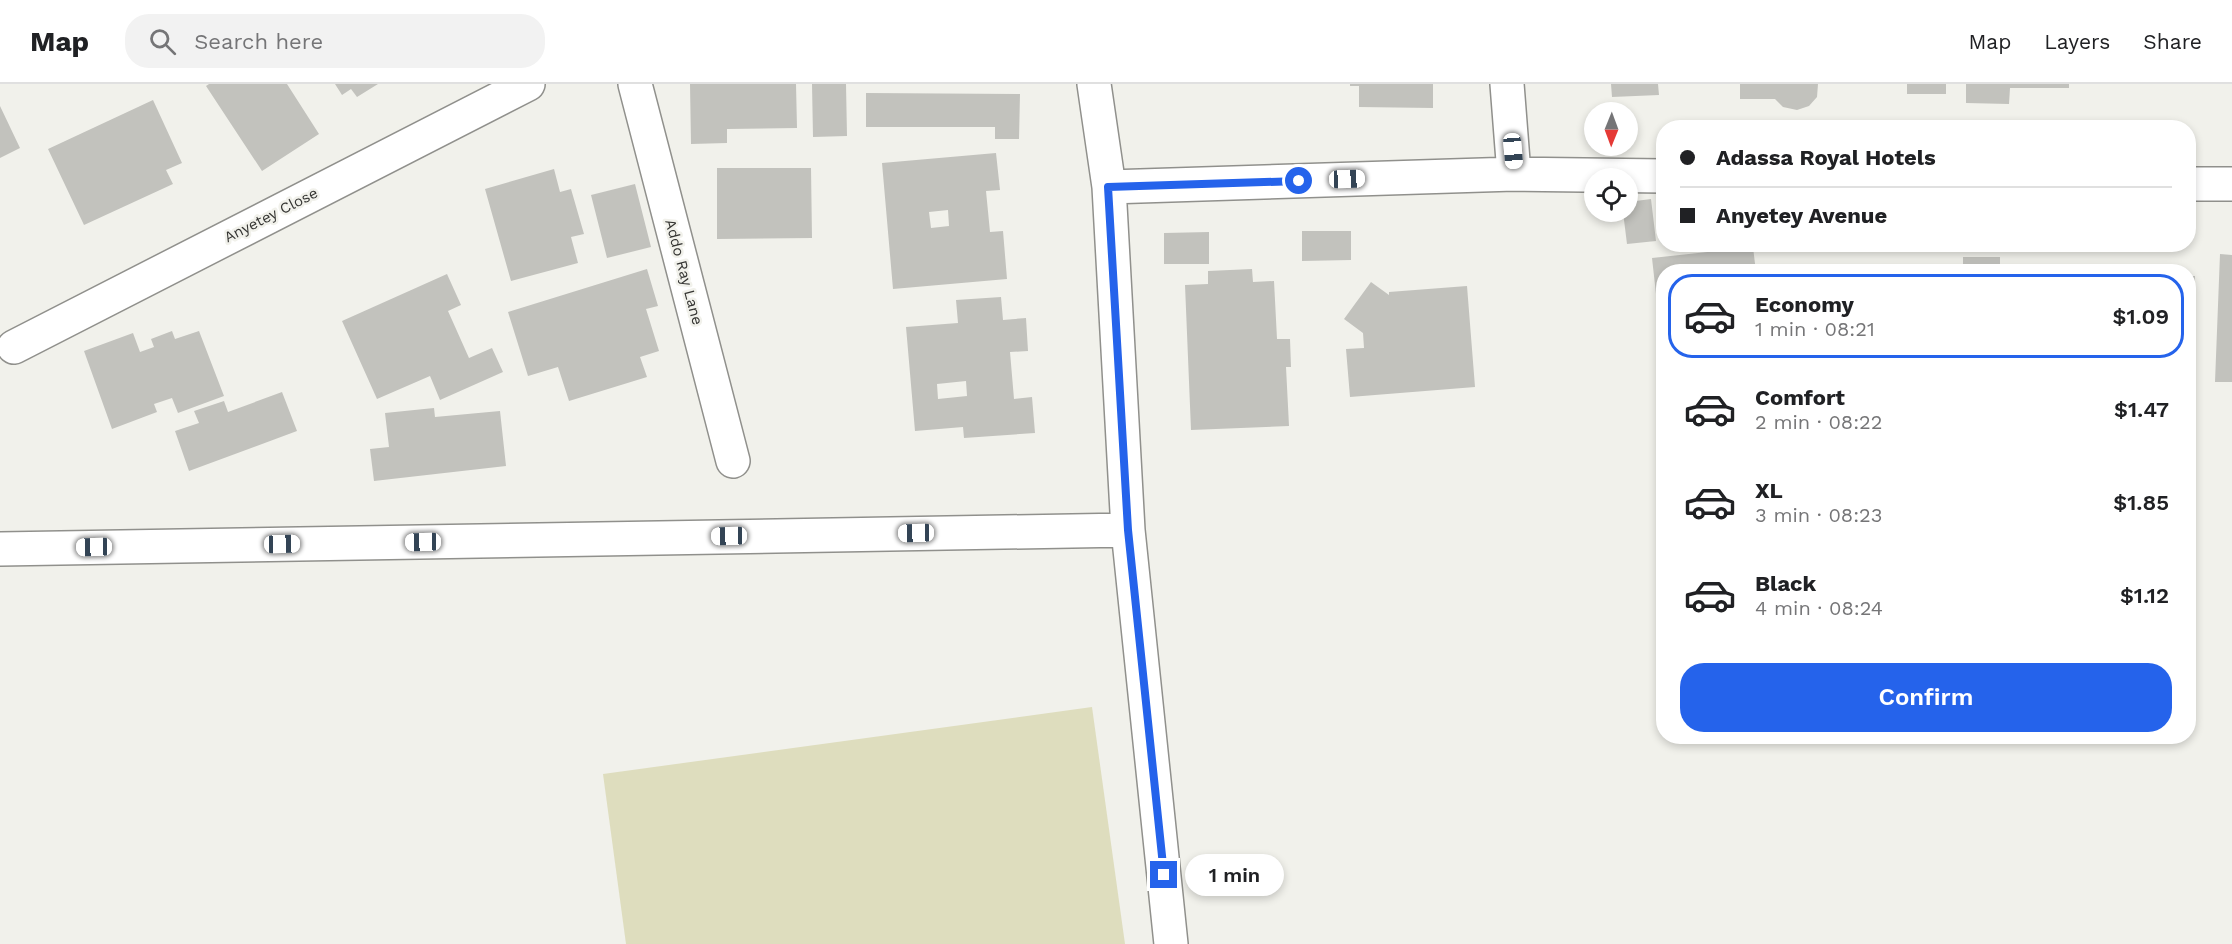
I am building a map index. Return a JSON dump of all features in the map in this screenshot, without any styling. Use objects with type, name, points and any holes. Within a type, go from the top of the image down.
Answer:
[{"type":"street","name":"Anyetey Close","points":[[14,347],[528,84]]},
{"type":"street","name":"Addo Ray Lane","points":[[635,84],[733,461]]},
{"type":"street","points":[[1094,84],[1108,187],[1128,530],[1171,944]]},
{"type":"street","points":[[1507,84],[1514,174]]},
{"type":"street","points":[[1108,187],[1514,174],[1656,176]]},
{"type":"street","points":[[2196,184],[2232,184]]},
{"type":"street","points":[[0,549],[1128,530]]},
{"type":"green space","points":[[1092,707],[1125,944],[626,944],[603,774]]},
{"type":"building","points":[[209,84],[287,84],[319,134],[262,171],[206,86]]},
{"type":"building","points":[[335,84],[378,84],[357,97],[351,89],[342,95]]},
{"type":"building","points":[[690,84],[796,84],[797,128],[727,129],[727,143],[691,144]]},
{"type":"building","points":[[812,84],[846,84],[847,136],[813,137]]},
{"type":"building","points":[[1350,84],[1433,84],[1433,108],[1359,107],[1359,86],[1350,86]]},
{"type":"building","points":[[1611,84],[1658,84],[1659,95],[1612,97]]},
{"type":"building","points":[[1740,84],[1818,84],[1817,97],[1809,106],[1797,110],[1783,107],[1775,99],[1740,99]]},
{"type":"building","points":[[1907,84],[1946,84],[1946,94],[1907,94]]},
{"type":"building","points":[[1966,84],[2069,84],[2069,88],[2010,88],[2009,104],[1966,103]]},
{"type":"building","points":[[866,93],[1020,94],[1019,139],[995,139],[995,127],[866,127]]},
{"type":"building","points":[[153,100],[182,163],[166,170],[173,184],[84,225],[48,149]]},
{"type":"building","points":[[0,106],[20,148],[0,158]]},
{"type":"building","points":[[996,153],[1000,190],[986,191],[990,232],[1003,231],[1007,279],[893,289],[882,163]],"holes":[[[948,210],[949,226],[931,228],[929,212]]]},
{"type":"building","points":[[717,168],[811,168],[812,238],[717,239]]},
{"type":"building","points":[[554,169],[560,192],[571,189],[584,234],[571,237],[578,263],[511,281],[485,189]]},
{"type":"building","points":[[635,184],[651,247],[607,258],[591,195]]},
{"type":"building","points":[[1651,199],[1656,241],[1627,244],[1624,222],[1638,222],[1638,201]]},
{"type":"building","points":[[1302,231],[1351,231],[1351,260],[1302,261]]},
{"type":"building","points":[[1209,232],[1209,264],[1164,264],[1164,233]]},
{"type":"building","points":[[1707,252],[1754,252],[1755,264],[1656,264],[1656,294],[1652,258]]},
{"type":"building","points":[[2220,254],[2232,255],[2232,382],[2215,382]]},
{"type":"building","points":[[1963,257],[2000,257],[2000,264],[1963,264]]},
{"type":"building","points":[[647,269],[658,306],[646,309],[659,351],[640,357],[647,377],[569,401],[558,367],[528,376],[508,312]]},
{"type":"building","points":[[1252,269],[1253,282],[1274,281],[1277,339],[1290,339],[1291,367],[1286,367],[1289,426],[1191,430],[1185,285],[1208,284],[1208,271]]},
{"type":"building","points":[[447,274],[461,305],[448,311],[469,358],[492,348],[503,372],[440,400],[430,376],[377,399],[342,321]]},
{"type":"building","points":[[1371,282],[1389,295],[1389,292],[1467,286],[1475,387],[1350,397],[1346,349],[1364,348],[1363,333],[1344,319]]},
{"type":"building","points":[[1001,297],[1003,320],[1026,318],[1028,351],[1010,352],[1014,399],[1032,397],[1035,433],[964,438],[963,427],[915,431],[906,327],[958,323],[956,300]],"holes":[[[966,381],[967,396],[938,399],[937,384]]]},
{"type":"building","points":[[172,331],[175,339],[199,331],[224,396],[178,413],[172,398],[154,404],[157,412],[112,429],[84,351],[133,333],[140,352],[154,347],[151,339]]},
{"type":"building","points":[[282,392],[297,431],[189,471],[175,431],[199,423],[194,411],[224,401],[228,412]]},
{"type":"building","points":[[434,408],[435,417],[500,411],[506,466],[374,481],[370,449],[389,447],[385,413]]},
{"type":"route","points":[[1164,875],[1128,530],[1108,187],[1299,181]]}]
